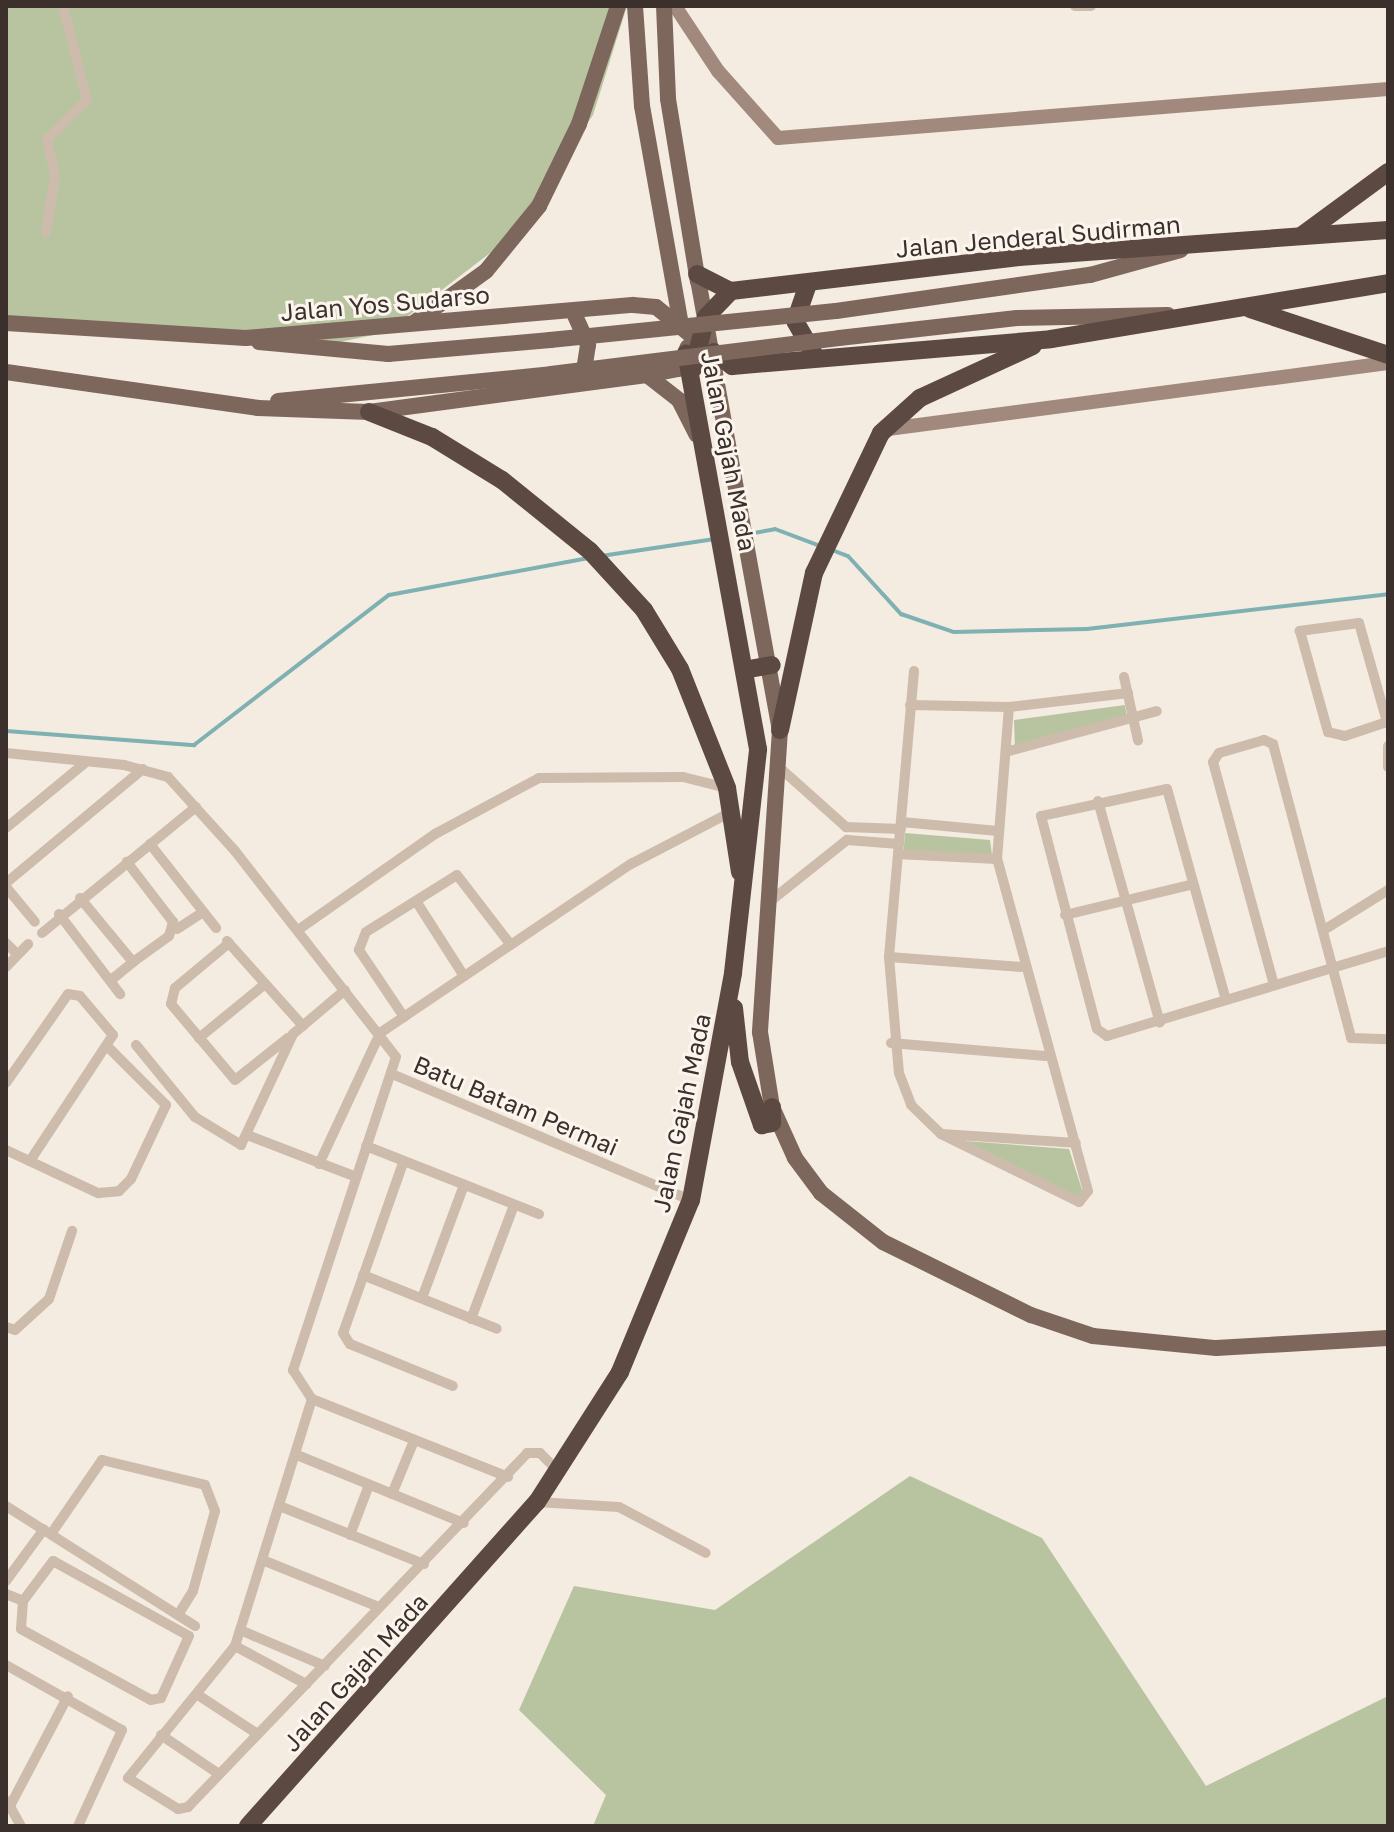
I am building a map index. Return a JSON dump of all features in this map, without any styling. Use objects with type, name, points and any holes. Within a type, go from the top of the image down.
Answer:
[{"type":"highway","points":[[1292,241],[1388,172]]},
{"type":"highway","name":"Jalan Jenderal Sudirman","points":[[731,291],[1019,257],[1292,241],[1388,230]]},
{"type":"highway","points":[[697,274],[731,291],[699,338],[732,366],[1051,339],[1388,283]]},
{"type":"highway","points":[[808,284],[796,330],[820,357]]},
{"type":"highway","points":[[1244,308],[1388,355]]},
{"type":"highway","name":"Jalan Gajah Mada","points":[[248,1826],[537,1502],[636,1340],[691,1200],[733,973],[758,775],[749,669],[693,396],[699,338]]},
{"type":"highway","points":[[780,730],[802,612],[825,549],[881,433],[948,382],[1051,339]]},
{"type":"highway","points":[[369,412],[467,455],[590,551],[628,591],[680,669],[727,788],[741,911]]},
{"type":"highway","points":[[749,669],[772,665]]},
{"type":"highway","points":[[733,973],[740,1062],[762,1125],[772,1123],[772,1107]]},
{"type":"main road","points":[[406,326],[486,271],[539,206],[579,124],[618,6]]},
{"type":"main road","name":"Jalan Gajah Mada","points":[[635,6],[642,106],[676,302],[680,320],[699,338],[720,393],[772,665],[780,730],[780,768],[773,899],[759,1006],[772,1107],[808,1177],[853,1222],[1031,1315],[1093,1336],[1177,1347],[1388,1338]]},
{"type":"main road","points":[[6,372],[264,409],[369,412],[672,372],[699,338],[697,274],[668,99],[664,6]]},
{"type":"main road","points":[[246,338],[297,350],[388,354],[550,340],[836,311],[1090,275],[1198,245]]},
{"type":"main road","points":[[676,302],[699,338]]},
{"type":"main road","name":"Jalan Yos Sudarso","points":[[6,323],[246,338],[656,307],[680,320]]},
{"type":"main road","points":[[573,311],[589,353],[580,383]]},
{"type":"main road","points":[[264,409],[281,400],[551,374],[839,338],[1049,316],[1186,317]]},
{"type":"main road","points":[[647,375],[679,400],[702,448]]},
{"type":"street","points":[[46,232],[55,176],[47,139],[87,100],[63,6]]},
{"type":"street","points":[[675,6],[718,71],[778,138],[1388,89]]},
{"type":"street","points":[[1075,6],[1091,6]]},
{"type":"street","points":[[881,433],[909,422],[1388,363]]},
{"type":"street","points":[[1359,623],[1387,722],[1345,736],[1328,732],[1300,631],[1359,623]]},
{"type":"street","points":[[914,671],[889,957],[891,1043],[911,1105],[941,1134],[1079,1202],[1088,1194],[1076,1143],[1045,1056],[997,859],[1009,751],[1009,707]]},
{"type":"street","points":[[1124,677],[1138,740]]},
{"type":"street","points":[[910,705],[1009,707],[1128,693]]},
{"type":"street","points":[[1009,751],[1157,711]]},
{"type":"street","points":[[1274,985],[1214,766],[1219,753],[1264,740],[1273,744],[1327,928],[1353,1041],[1388,1039]]},
{"type":"street","points":[[1388,746],[1388,767]]},
{"type":"street","points":[[6,753],[143,769],[168,777],[298,930],[394,1050],[392,1074]]},
{"type":"street","points":[[7,827],[86,762]]},
{"type":"street","points":[[780,768],[846,827],[902,826],[998,831]]},
{"type":"street","points":[[35,922],[6,885],[143,769]]},
{"type":"street","points":[[298,930],[435,834],[539,778],[683,777],[727,788]]},
{"type":"street","points":[[1226,1000],[1190,885],[1167,789],[1098,801],[1038,819],[1100,1032],[1112,1036],[1160,1023],[1334,963],[1388,951]]},
{"type":"street","points":[[1098,801],[1160,1023]]},
{"type":"street","points":[[42,933],[59,914],[196,807]]},
{"type":"street","points":[[319,1164],[380,1033],[652,851],[731,812]]},
{"type":"street","points":[[846,827],[847,840]]},
{"type":"street","points":[[773,899],[847,840],[997,859]]},
{"type":"street","points":[[150,844],[216,928]]},
{"type":"street","points":[[127,862],[177,929]]},
{"type":"street","points":[[404,1017],[357,944],[416,901],[462,877],[511,945]]},
{"type":"street","points":[[1065,915],[1190,885]]},
{"type":"street","points":[[1327,928],[1388,890]]},
{"type":"street","points":[[80,898],[133,962]]},
{"type":"street","points":[[416,901],[464,976]]},
{"type":"street","points":[[111,980],[203,912]]},
{"type":"street","points":[[59,914],[120,994]]},
{"type":"street","points":[[303,1026],[227,941],[170,997],[199,1038],[235,1080],[303,1026],[345,990]]},
{"type":"street","points":[[6,943],[17,954]]},
{"type":"street","points":[[6,967],[28,944]]},
{"type":"street","points":[[889,957],[1021,967]]},
{"type":"street","points":[[199,1038],[265,984]]},
{"type":"street","points":[[6,1083],[71,993],[111,1031],[110,1049],[30,1161]]},
{"type":"street","points":[[136,1045],[195,1117],[235,1145],[250,1136],[293,1034]]},
{"type":"street","points":[[891,1043],[1045,1056]]},
{"type":"street","points":[[6,1150],[98,1193],[119,1191],[131,1179],[166,1105],[110,1049]]},
{"type":"street","name":"Batu Batam Permai","points":[[312,1399],[293,1370],[392,1074],[691,1200]]},
{"type":"street","points":[[941,1134],[1076,1143]]},
{"type":"street","points":[[250,1136],[356,1177]]},
{"type":"street","points":[[366,1146],[539,1214]]},
{"type":"street","points":[[403,1163],[344,1326],[347,1341],[453,1386]]},
{"type":"street","points":[[422,1298],[464,1185]]},
{"type":"street","points":[[471,1319],[514,1205]]},
{"type":"street","points":[[9,1331],[49,1299],[72,1231]]},
{"type":"street","points":[[363,1275],[497,1329]]},
{"type":"street","points":[[508,1477],[413,1443],[312,1399],[282,1507],[235,1646],[198,1695],[129,1767],[130,1781],[183,1809],[464,1523],[508,1477],[531,1450],[558,1471]]},
{"type":"street","points":[[392,1494],[413,1443]]},
{"type":"street","points":[[297,1455],[464,1523]]},
{"type":"street","points":[[6,1581],[102,1460],[205,1485],[215,1511],[193,1591],[178,1615]]},
{"type":"street","points":[[350,1535],[369,1485]]},
{"type":"street","points":[[537,1502],[619,1507],[706,1553]]},
{"type":"street","points":[[6,1506],[195,1626]]},
{"type":"street","points":[[282,1507],[424,1564]]},
{"type":"street","points":[[57,1561],[186,1633],[190,1646],[163,1696],[151,1700],[21,1629],[23,1601],[44,1565],[57,1561]]},
{"type":"street","points":[[265,1561],[379,1607]]},
{"type":"street","points":[[6,1594],[23,1601]]},
{"type":"street","points":[[240,1630],[325,1666]]},
{"type":"street","points":[[235,1646],[306,1684]]},
{"type":"street","points":[[8,1669],[68,1696],[122,1732],[78,1826]]},
{"type":"street","points":[[198,1695],[256,1733]]},
{"type":"street","points":[[21,1826],[8,1803],[68,1696]]},
{"type":"street","points":[[161,1735],[216,1772]]},
{"type":"green space","points":[[6,6],[627,6],[593,115],[507,240],[387,332],[326,345],[6,325]]},
{"type":"green space","points":[[1125,705],[1127,718],[1015,749],[1014,720]]},
{"type":"green space","points":[[905,833],[990,840],[993,863],[903,859]]},
{"type":"green space","points":[[966,1141],[1069,1149],[1084,1196],[1077,1197]]},
{"type":"green space","points":[[910,1476],[1042,1538],[1206,1786],[1388,1696],[1388,1826],[593,1826],[606,1795],[519,1710],[574,1586],[715,1610]]},
{"type":"waterway","points":[[748,534],[775,529],[820,546]]},
{"type":"waterway","points":[[601,556],[715,539]]},
{"type":"waterway","points":[[832,550],[848,556],[901,614],[954,632],[1087,629],[1388,594]]},
{"type":"waterway","points":[[6,731],[194,745],[389,595],[589,558]]}]
